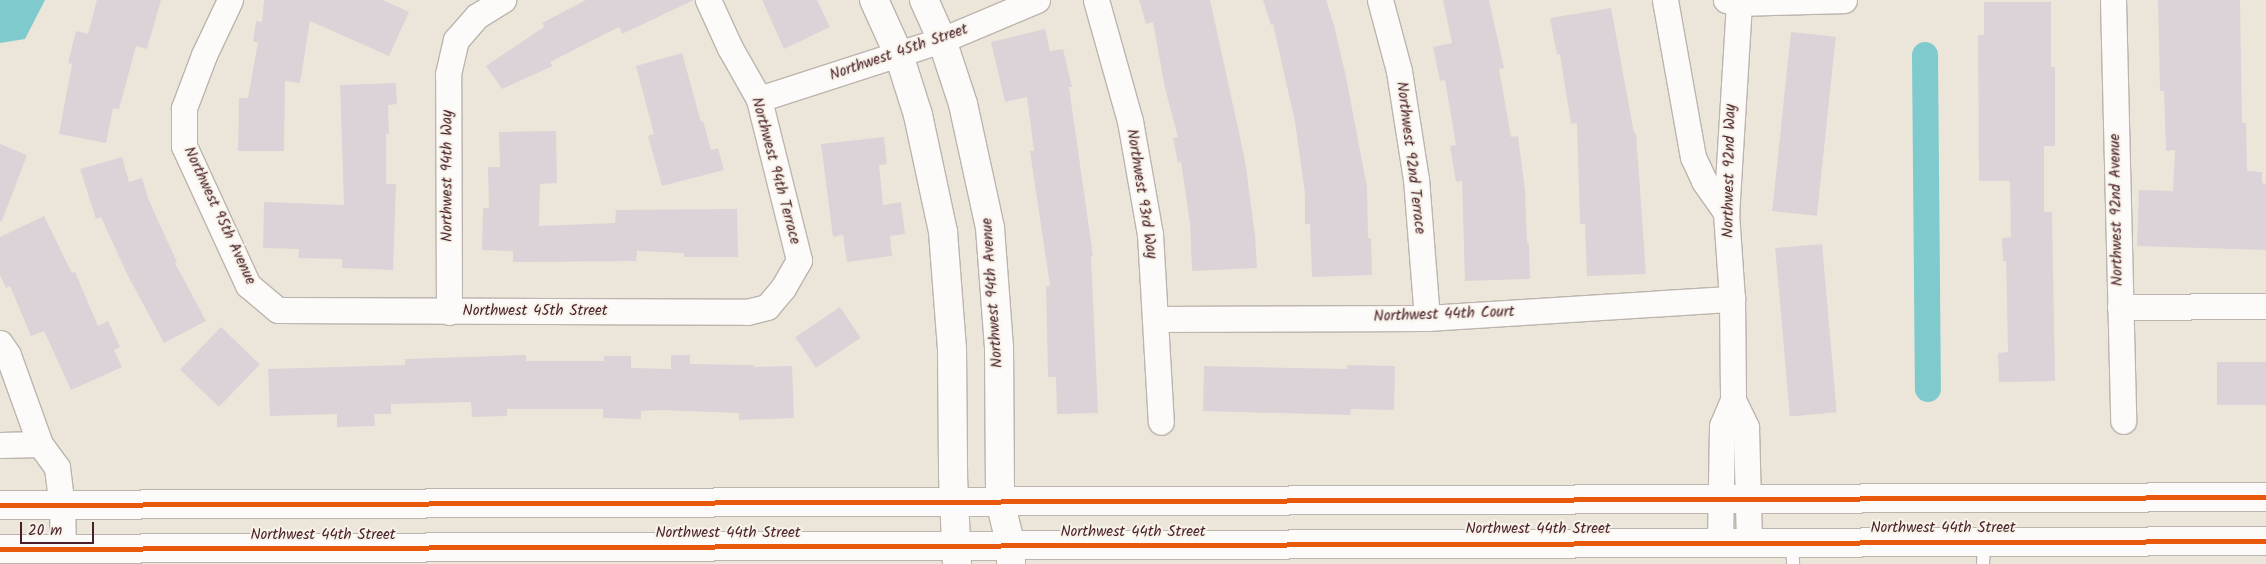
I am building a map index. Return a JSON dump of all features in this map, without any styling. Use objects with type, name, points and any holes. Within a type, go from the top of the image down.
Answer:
[{"type":"street","name":"Northwest 95th Avenue","points":[[230,0],[204,55],[184,108],[184,146],[248,285],[278,310]]},
{"type":"street","name":"Northwest 94th Way","points":[[449,312],[448,74],[456,40],[477,16],[503,0]]},
{"type":"street","name":"Northwest 94th Terrace","points":[[708,0],[730,48],[759,99],[799,260],[783,288]]},
{"type":"street","points":[[874,0],[899,56],[918,115],[943,232],[952,349],[954,501],[957,555]]},
{"type":"street","name":"Northwest 94th Avenue","points":[[924,0],[942,40],[963,104],[990,228],[999,347],[1000,501],[1011,555]]},
{"type":"street","name":"Northwest 45th Street","points":[[759,99],[899,56],[1038,0]]},
{"type":"street","name":"Northwest 93rd Way","points":[[1096,0],[1132,131],[1150,234],[1161,422]]},
{"type":"street","name":"Northwest 92nd Terrace","points":[[1380,0],[1399,71],[1416,179],[1427,318]]},
{"type":"street","points":[[1666,0],[1693,157],[1704,181],[1726,213]]},
{"type":"street","points":[[1733,2],[1844,0]]},
{"type":"street","name":"Northwest 92nd Avenue","points":[[2113,0],[2123,421]]},
{"type":"street","name":"Northwest 92nd Way","points":[[1720,542],[1722,426],[1733,400],[1732,299],[1726,213],[1733,2]]},
{"type":"street","name":"Northwest 45th Street","points":[[278,310],[747,312],[767,308],[783,288]]},
{"type":"street","name":"Northwest 44th Court","points":[[1156,319],[1427,318],[1732,299]]},
{"type":"street","points":[[2120,308],[2266,306]]},
{"type":"street","points":[[0,343],[8,355],[40,444],[57,467],[62,505],[63,549]]},
{"type":"street","name":"Northwest 92nd Way","points":[[1733,400],[1746,427],[1749,542]]},
{"type":"street","points":[[0,445],[40,444]]},
{"type":"street","name":"Northwest 44th Street","points":[[0,505],[2266,497]]},
{"type":"street","name":"Northwest 44th Street","points":[[0,550],[1011,555],[1749,542],[1793,553],[1983,553],[2266,541]]},
{"type":"water","points":[[0,0],[45,0],[25,39],[0,43]]},
{"type":"building","points":[[97,0],[161,0],[147,49],[136,46],[119,109],[113,108],[106,143],[59,134],[72,64],[68,63],[76,31],[88,34]]},
{"type":"building","points":[[264,0],[383,0],[409,12],[389,56],[310,21],[300,83],[285,81],[284,151],[238,151],[239,98],[248,98],[258,42],[253,42],[256,21],[262,22]]},
{"type":"building","points":[[586,0],[694,0],[622,34],[619,27],[550,62],[553,66],[502,89],[486,66],[544,27],[542,23]]},
{"type":"building","points":[[762,0],[817,0],[830,27],[784,49]]},
{"type":"building","points":[[1139,0],[1210,0],[1245,160],[1255,235],[1257,268],[1192,271],[1190,223],[1181,162],[1178,163],[1173,138],[1178,137],[1165,88],[1153,22],[1146,24]]},
{"type":"building","points":[[1263,0],[1326,0],[1346,77],[1367,187],[1368,238],[1371,238],[1372,275],[1312,277],[1310,224],[1305,224],[1305,193],[1295,122],[1273,24],[1271,25]]},
{"type":"building","points":[[1443,0],[1489,0],[1504,68],[1499,69],[1511,137],[1518,136],[1525,191],[1530,279],[1465,281],[1462,181],[1456,182],[1450,146],[1456,145],[1445,80],[1440,81],[1433,47],[1452,43]]},
{"type":"building","points":[[2158,0],[2240,0],[2242,123],[2246,123],[2247,171],[2262,172],[2262,183],[2266,184],[2266,250],[2137,246],[2139,190],[2173,191],[2175,150],[2166,151],[2164,91],[2160,91]]},
{"type":"building","points":[[1984,2],[2051,2],[2051,67],[2055,67],[2055,146],[2044,146],[2044,212],[2052,212],[2055,381],[1999,382],[1998,353],[2008,352],[2006,261],[2003,261],[2002,238],[2011,237],[2010,181],[1979,181],[1978,35],[1984,35]]},
{"type":"building","points":[[1611,8],[1634,133],[1636,133],[1646,274],[1587,276],[1585,224],[1580,224],[1577,123],[1571,124],[1560,54],[1557,55],[1550,18]]},
{"type":"building","points":[[1045,29],[1050,51],[1063,49],[1072,87],[1069,87],[1093,256],[1091,256],[1098,413],[1057,414],[1056,377],[1048,377],[1046,286],[1050,286],[1030,151],[1034,151],[1027,97],[1005,102],[991,42]]},
{"type":"building","points":[[1791,32],[1836,37],[1817,216],[1772,211]]},
{"type":"building","points":[[682,53],[701,122],[703,121],[711,150],[718,148],[724,170],[662,186],[648,136],[654,134],[636,66]]},
{"type":"building","points":[[396,83],[397,104],[388,105],[389,134],[386,134],[386,184],[396,184],[393,270],[342,268],[342,259],[298,258],[299,249],[263,248],[264,202],[344,205],[340,85]]},
{"type":"building","points":[[556,131],[557,183],[540,184],[539,226],[615,223],[616,210],[737,209],[738,257],[684,257],[684,253],[637,251],[636,261],[513,262],[513,251],[482,250],[483,208],[489,208],[488,167],[500,167],[499,132]]},
{"type":"building","points":[[884,137],[887,164],[879,165],[883,205],[901,202],[905,234],[890,236],[892,256],[847,262],[843,235],[833,237],[821,144]]},
{"type":"building","points":[[0,144],[27,155],[2,221],[0,221]]},
{"type":"building","points":[[122,157],[129,182],[142,178],[149,201],[177,262],[175,263],[206,321],[164,343],[128,276],[101,217],[96,219],[80,169]]},
{"type":"building","points":[[44,216],[72,273],[75,272],[98,326],[108,321],[120,347],[114,350],[122,367],[71,390],[44,331],[31,336],[10,286],[6,288],[0,275],[0,237]]},
{"type":"building","points":[[1822,244],[1837,412],[1790,416],[1775,248]]},
{"type":"building","points":[[840,307],[861,338],[816,368],[795,337]]},
{"type":"building","points":[[221,327],[260,365],[219,407],[180,369]]},
{"type":"building","points":[[526,355],[526,361],[604,361],[604,356],[631,356],[631,368],[671,369],[671,355],[690,355],[690,364],[754,365],[754,367],[792,366],[794,418],[739,420],[739,413],[659,410],[641,411],[641,419],[603,418],[603,409],[507,409],[507,416],[472,417],[471,402],[391,404],[391,414],[374,414],[375,426],[337,427],[337,414],[270,416],[268,369],[405,365],[405,359]]},
{"type":"building","points":[[2217,362],[2266,362],[2266,405],[2217,405]]},
{"type":"building","points":[[1347,365],[1395,366],[1394,410],[1351,409],[1350,415],[1203,411],[1204,366],[1347,369]]},
{"type":"waterway","points":[[1925,55],[1928,389]]},
{"type":"cycle path","points":[[0,505],[2266,497]]},
{"type":"cycle path","points":[[0,549],[2266,541]]}]
